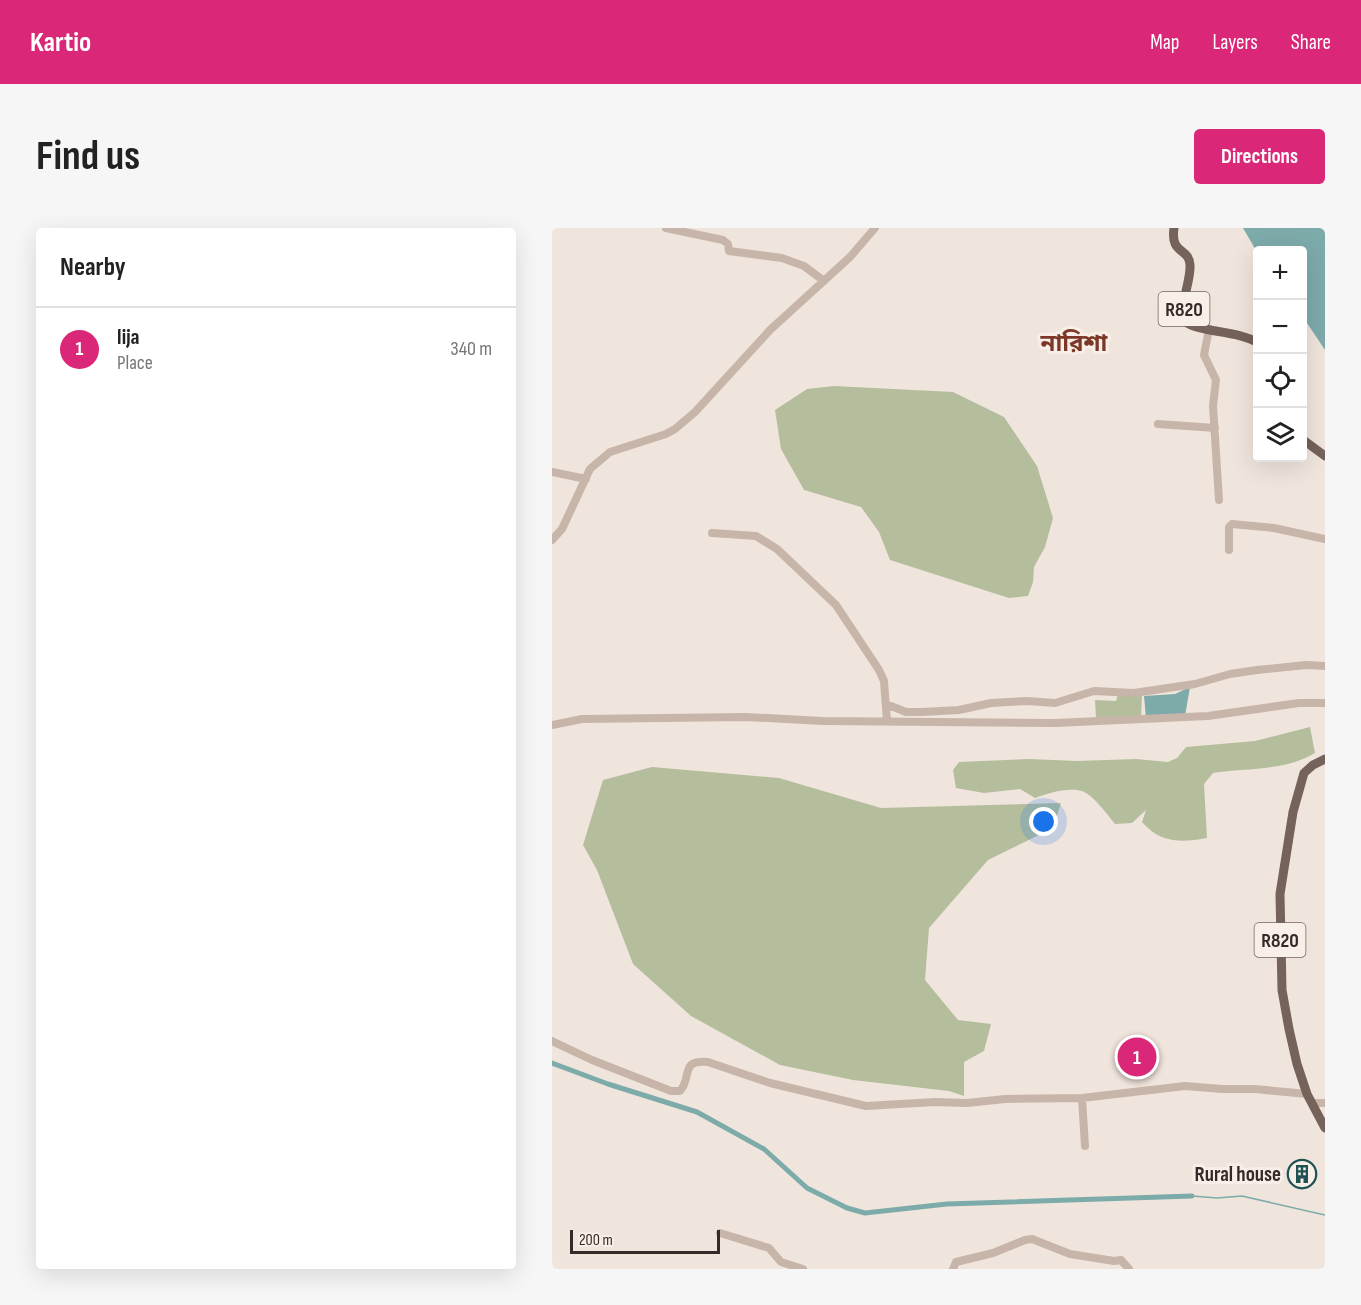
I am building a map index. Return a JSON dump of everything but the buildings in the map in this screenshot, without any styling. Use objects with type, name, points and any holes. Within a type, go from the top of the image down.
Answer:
[{"type":"main road","name":"R820","points":[[1174,228],[1173,242],[1190,262],[1183,313],[1189,325],[1238,335],[1253,341]]},
{"type":"main road","points":[[1307,443],[1325,456]]},
{"type":"main road","name":"R820","points":[[1325,759],[1304,773],[1293,812],[1280,894],[1282,990],[1297,1064],[1307,1094],[1325,1128]]},
{"type":"street","points":[[666,228],[723,240],[728,244],[729,250],[782,258],[804,266],[824,281]]},
{"type":"street","points":[[552,540],[562,529],[590,469],[610,452],[675,429],[695,412],[764,337],[850,257],[875,228]]},
{"type":"street","points":[[1209,329],[1204,355],[1216,380],[1213,406],[1219,500]]},
{"type":"street","points":[[1158,424],[1215,428]]},
{"type":"street","points":[[552,472],[586,479]]},
{"type":"street","points":[[1229,550],[1229,527],[1232,524],[1274,528],[1325,539]]},
{"type":"street","points":[[712,532],[756,536],[777,549],[836,605],[884,681],[887,721]]},
{"type":"street","points":[[886,704],[906,712],[922,712],[959,710],[991,703],[1027,701],[1055,703],[1094,691],[1143,692],[1195,684],[1230,674],[1257,670],[1306,665],[1325,666]]},
{"type":"street","points":[[552,724],[582,719],[746,717],[823,721],[1021,724],[1143,720],[1232,714],[1299,703],[1325,704]]},
{"type":"street","points":[[552,1041],[633,1077],[676,1092],[683,1087],[691,1064],[700,1061],[730,1068],[787,1087],[866,1106],[935,1102],[967,1103],[1017,1098],[1082,1098],[1185,1086],[1307,1094]]},
{"type":"street","points":[[1082,1098],[1085,1146]]},
{"type":"street","points":[[1312,1103],[1325,1103]]},
{"type":"street","points":[[720,1233],[769,1248],[781,1262],[803,1269]]},
{"type":"street","points":[[953,1269],[956,1262],[976,1258],[1032,1239],[1070,1254],[1114,1261],[1121,1260],[1129,1269]]},
{"type":"green space","points":[[834,386],[953,392],[1004,417],[1037,466],[1053,518],[1045,547],[1034,567],[1033,582],[1028,596],[1009,598],[890,560],[879,532],[861,507],[804,490],[781,449],[775,410],[807,389]]},
{"type":"green space","points":[[1118,694],[1142,695],[1141,719],[1096,718],[1095,700],[1116,701]]},
{"type":"green space","points":[[1310,727],[1315,753],[1304,759],[1266,768],[1213,773],[1204,784],[1207,838],[1197,840],[1172,840],[1156,834],[1142,822],[1146,810],[1132,823],[1115,824],[1095,801],[1082,791],[1064,790],[1035,798],[1020,789],[984,793],[956,788],[953,770],[959,762],[1029,759],[1077,761],[1136,759],[1168,762],[1177,758],[1186,747],[1255,741]]},
{"type":"green space","points":[[652,767],[779,778],[881,808],[1061,803],[1053,828],[988,860],[929,928],[925,980],[958,1020],[991,1024],[984,1051],[964,1062],[964,1096],[949,1091],[853,1080],[780,1065],[691,1016],[633,964],[597,870],[583,845],[603,780]]},
{"type":"water","points":[[1243,228],[1325,228],[1325,350],[1307,323],[1307,246],[1254,246]]},
{"type":"water","points":[[1190,687],[1185,716],[1146,718],[1144,696],[1175,694]]},
{"type":"waterway","points":[[552,1063],[608,1084],[697,1112],[764,1149],[807,1188],[847,1208],[865,1213],[947,1204],[1192,1196]]},
{"type":"waterway","points":[[1192,1196],[1217,1198],[1242,1196],[1325,1215]]},
{"type":"place","name":"lija","points":[[1137,1057]]},
{"type":"place","name":"Rural house","points":[[1302,1174]]},
{"type":"district","name":"নারিশা","points":[[1074,343]]}]
